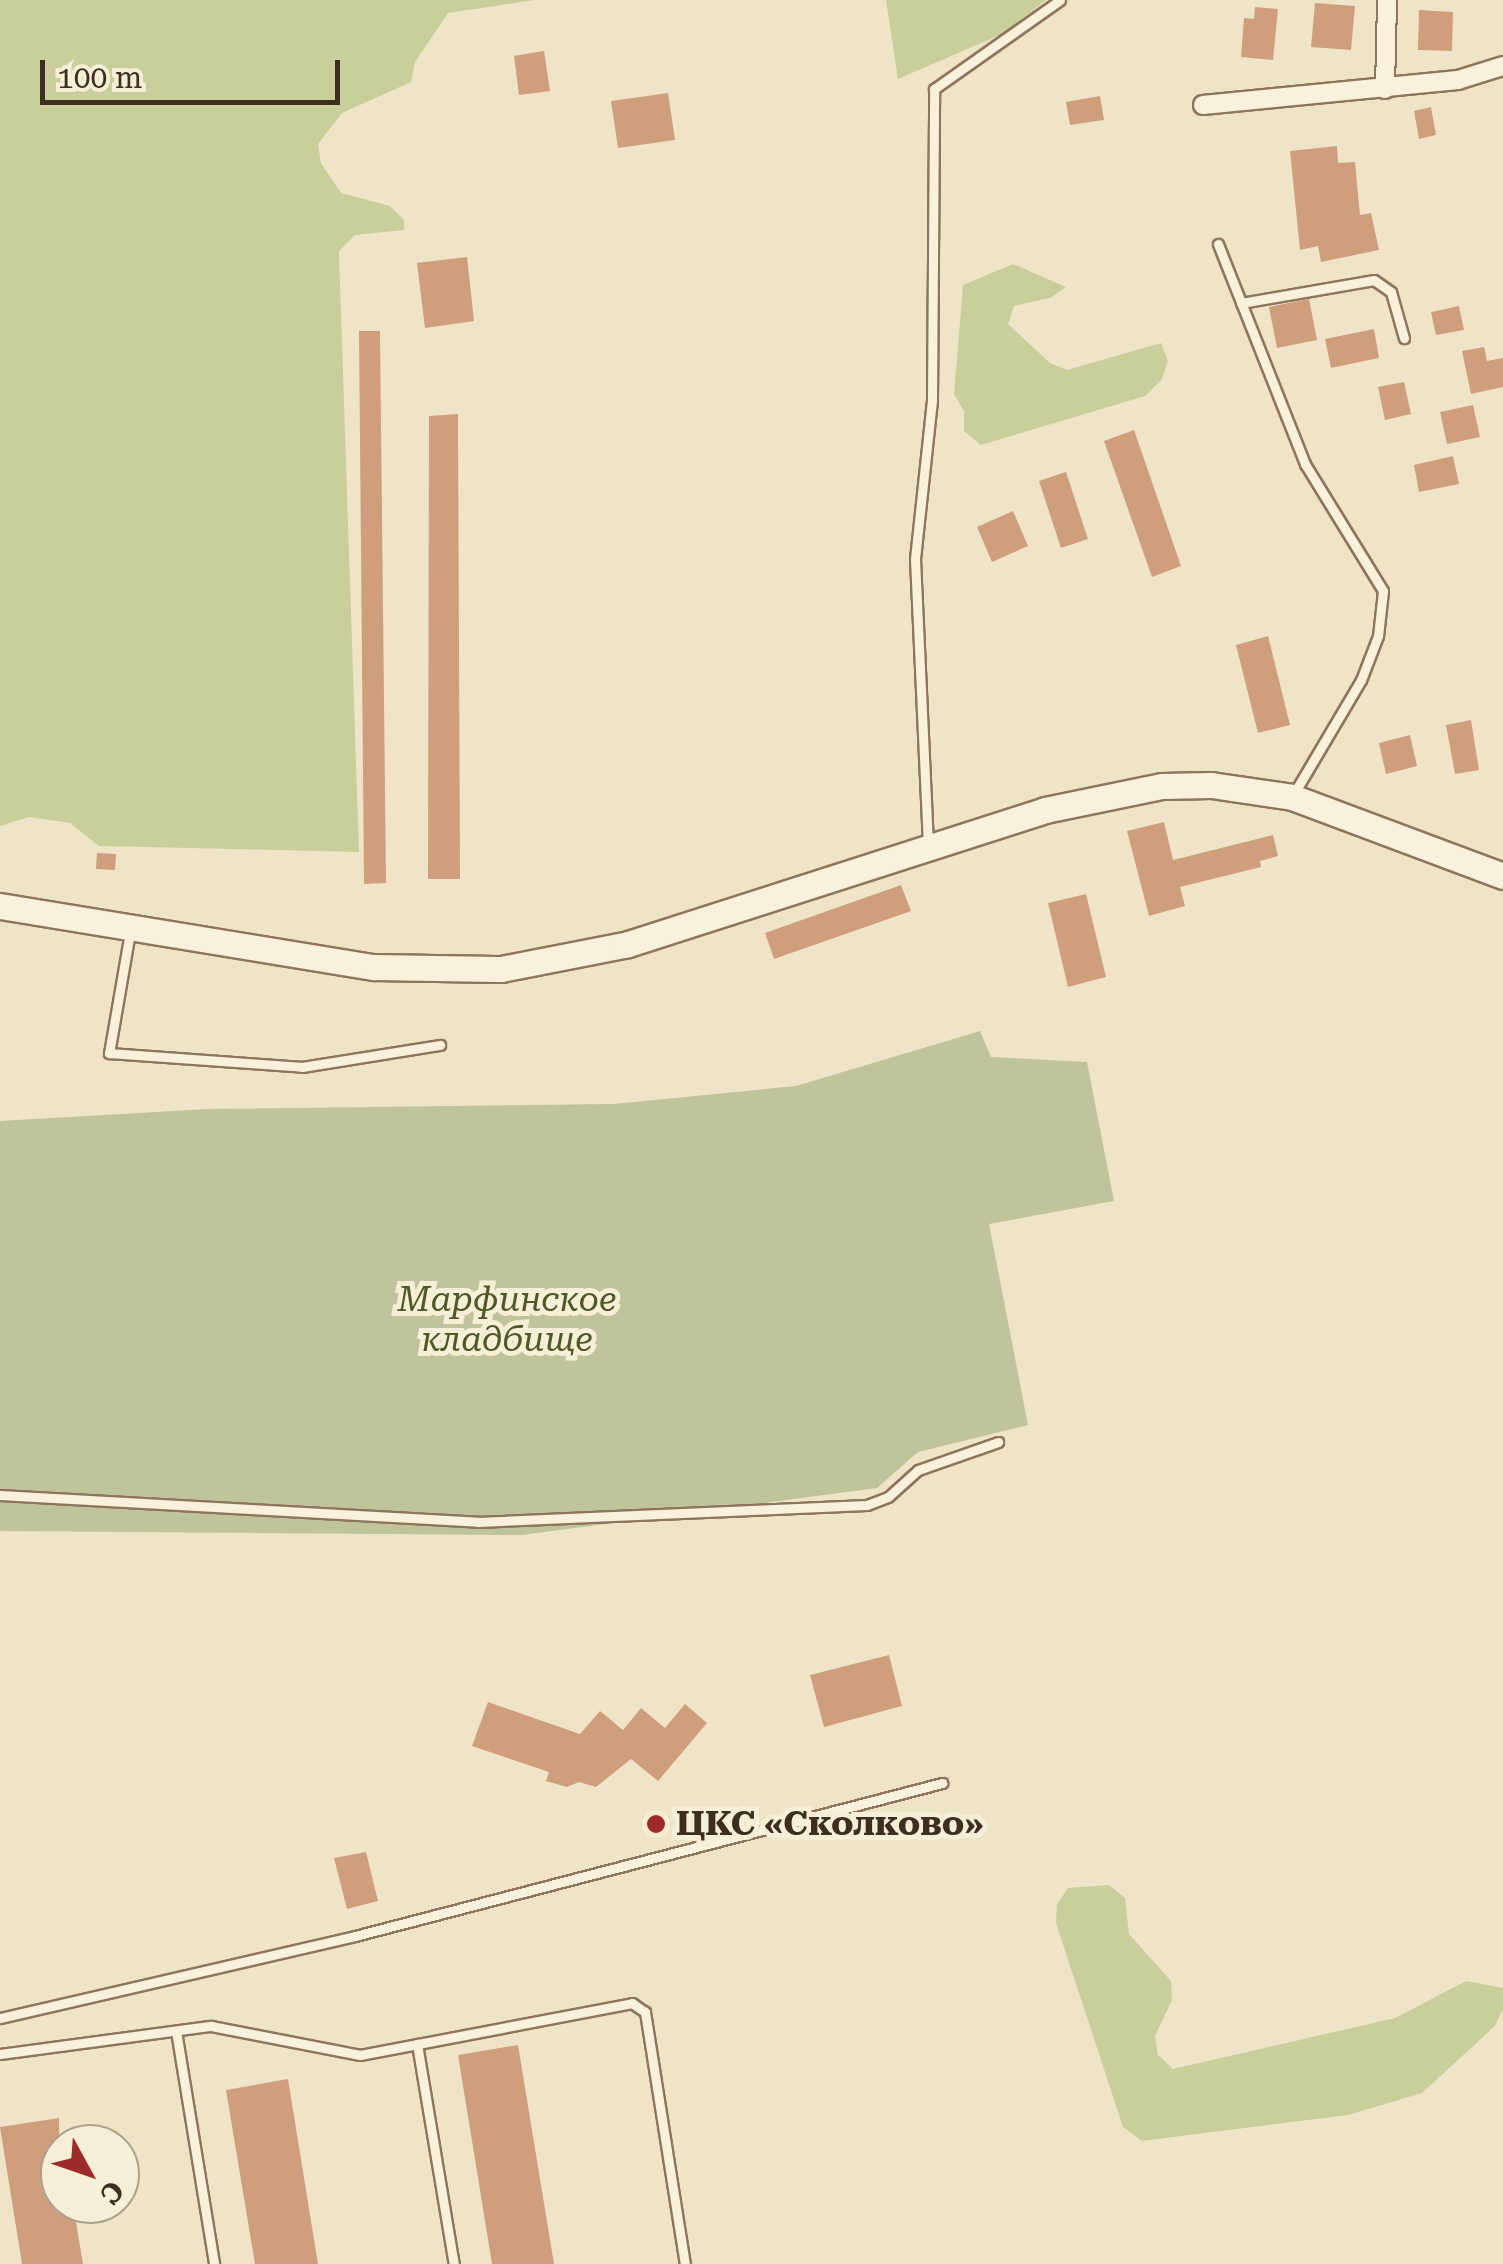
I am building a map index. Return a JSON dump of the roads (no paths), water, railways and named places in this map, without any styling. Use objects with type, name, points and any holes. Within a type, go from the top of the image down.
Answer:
[{"type":"street","points":[[1385,89],[1387,0]]},
{"type":"street","points":[[1203,105],[1458,80],[1503,66]]},
{"type":"street","points":[[0,906],[132,924],[374,967],[501,968],[628,944],[1117,792],[1211,784],[1292,797],[1503,876]]},
{"type":"lane","points":[[928,848],[915,559],[932,402],[934,88],[1060,0]]},
{"type":"lane","points":[[1218,244],[1305,464],[1383,591],[1378,636],[1361,680],[1292,797]]},
{"type":"lane","points":[[1242,304],[1374,280],[1391,292],[1404,338]]},
{"type":"lane","points":[[132,924],[109,1053],[302,1067],[440,1045]]},
{"type":"lane","points":[[0,1495],[496,1522],[867,1505],[888,1498],[918,1470],[998,1442]]},
{"type":"lane","points":[[0,2018],[355,1936],[942,1783]]},
{"type":"lane","points":[[0,2054],[211,2026],[360,2055],[632,2003],[646,2012],[685,2264]]},
{"type":"lane","points":[[176,2031],[214,2264]]},
{"type":"lane","points":[[417,2044],[454,2264]]},
{"type":"place","name":"ЦКС «Сколково»","points":[[656,1824]]},
{"type":"park label","name":"Марфинское кладбище","points":[[507,1320]]}]
